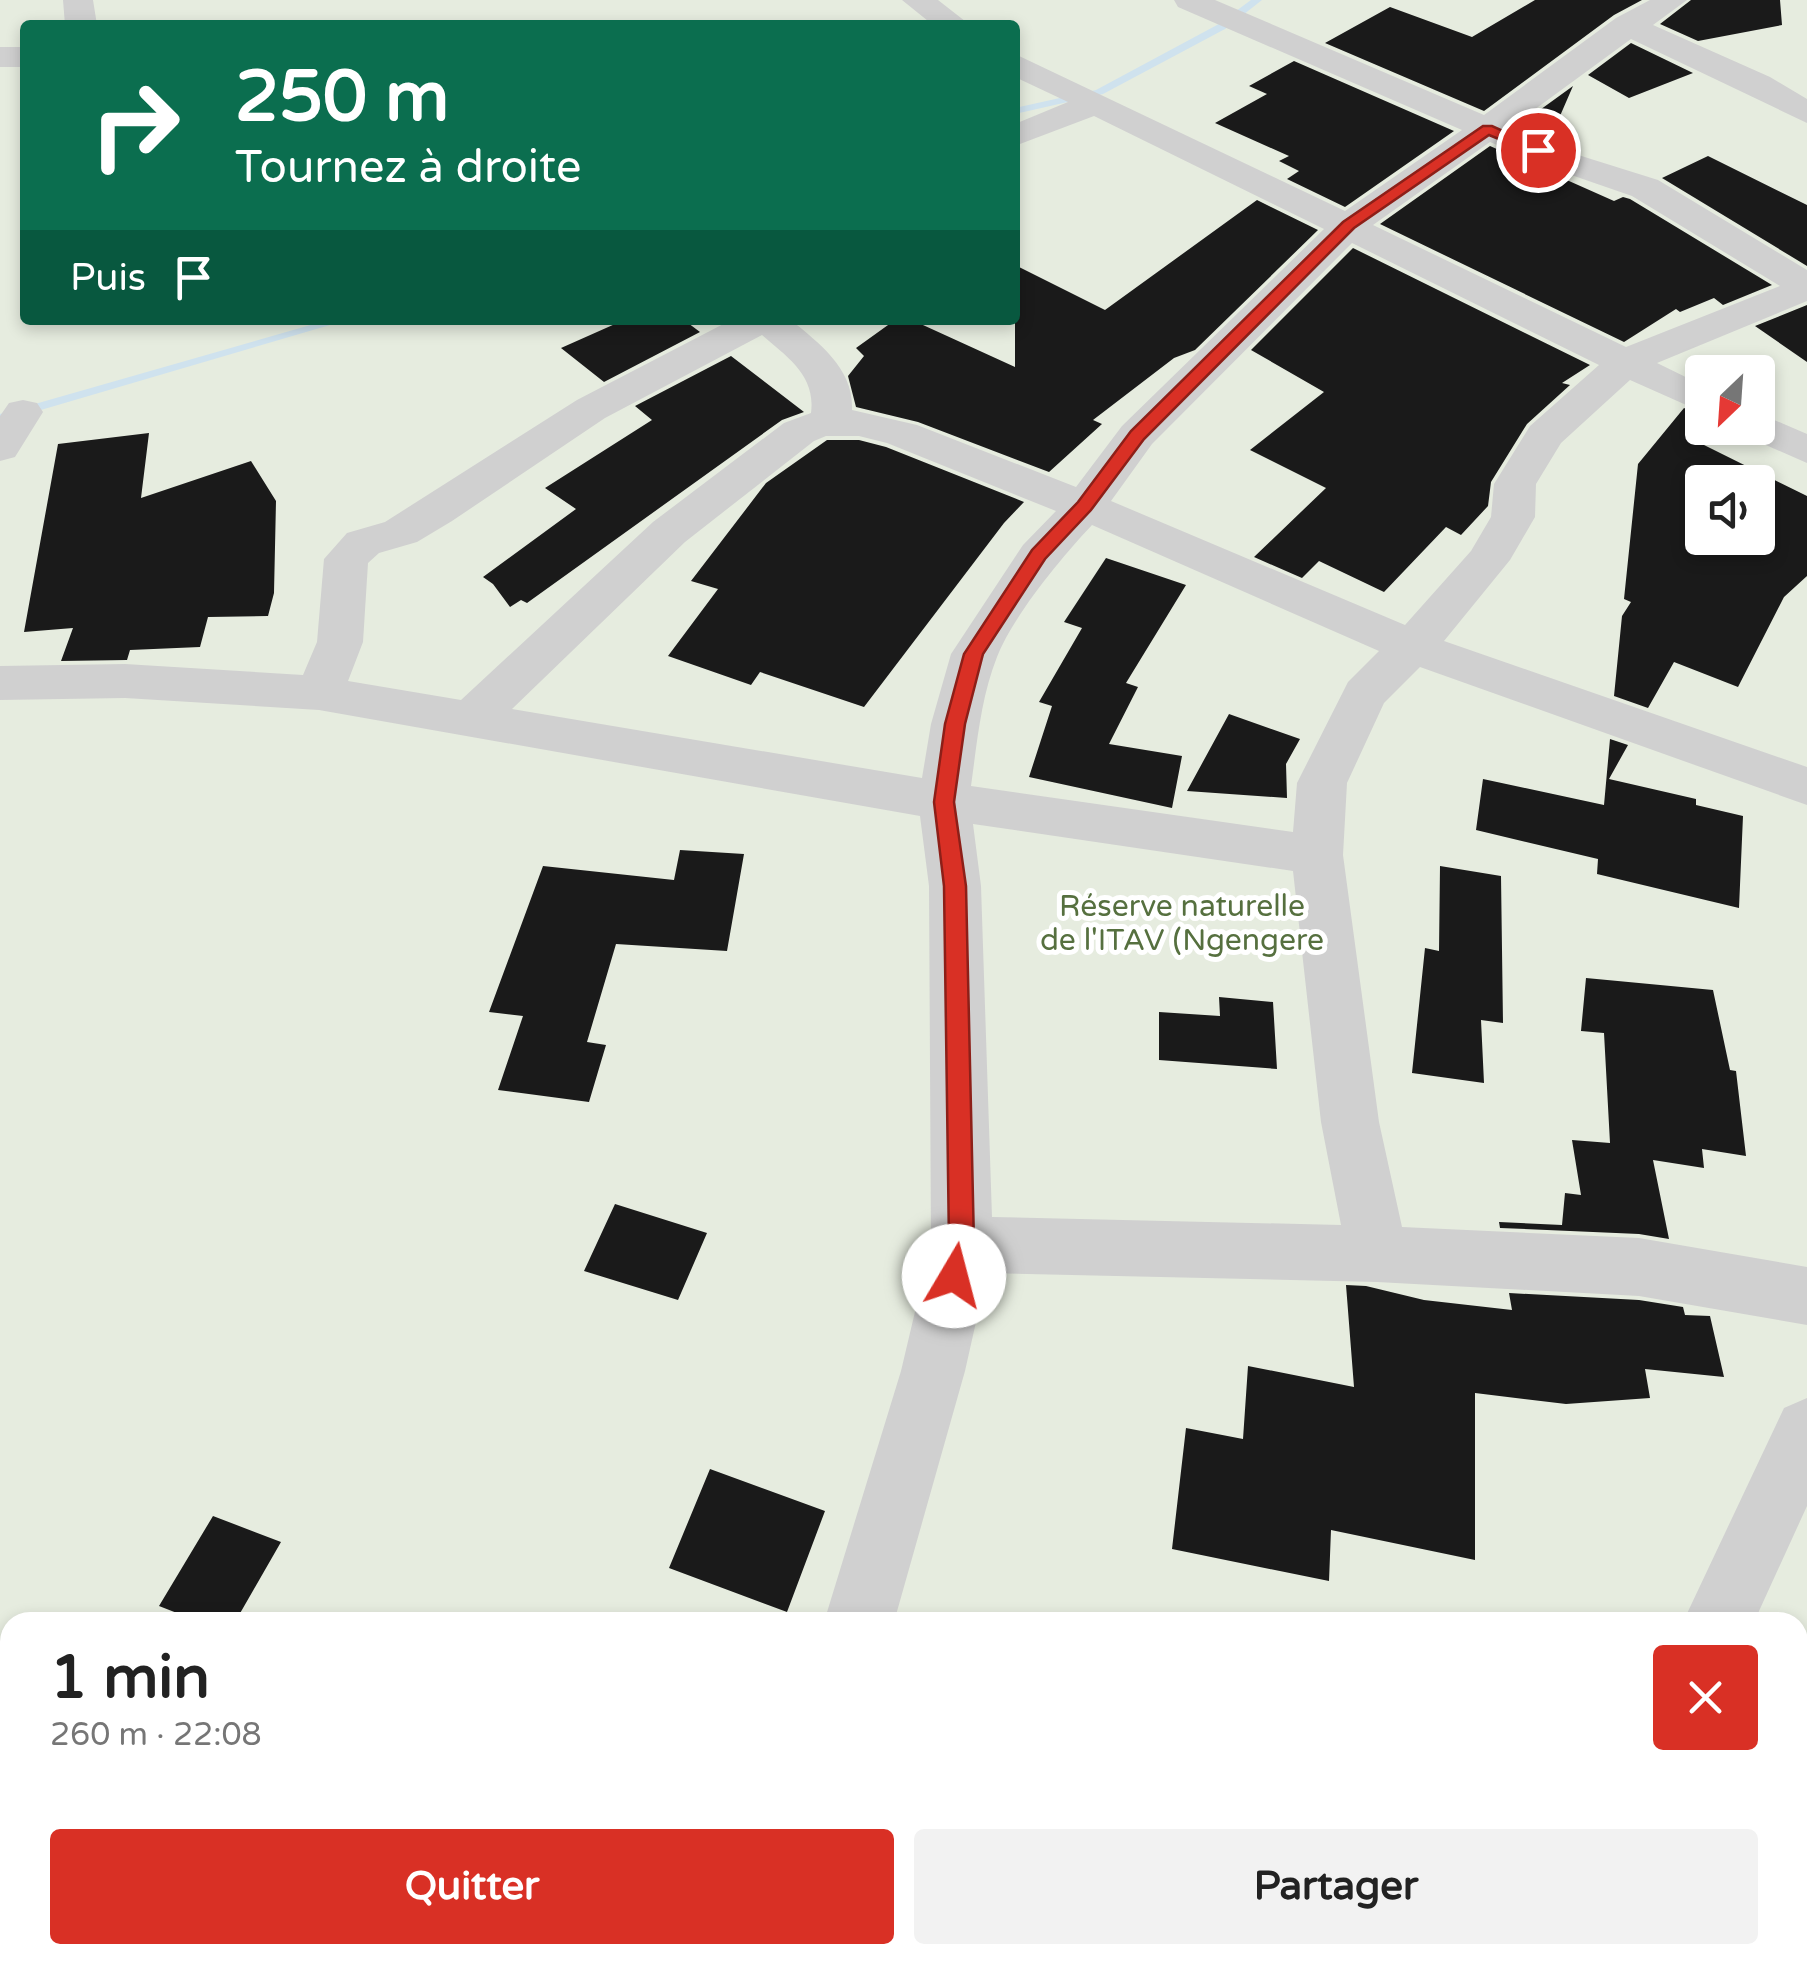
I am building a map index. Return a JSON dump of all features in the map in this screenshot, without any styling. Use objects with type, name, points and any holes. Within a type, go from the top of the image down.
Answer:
[{"type":"street","points":[[917,0],[947,20]]},
{"type":"street","points":[[1189,0],[1563,161],[1644,188],[1807,286],[1797,304],[1627,361],[1545,435],[1515,484],[1513,516],[1488,560],[1365,694],[1322,783],[1317,855],[1350,1122],[1377,1254]]},
{"type":"street","points":[[863,1612],[933,1371],[962,1244],[955,886],[944,802],[955,724],[974,654],[1039,555],[1084,506],[1138,435],[1349,225],[1488,129],[1627,25],[1672,0]]},
{"type":"street","points":[[1627,25],[1746,78],[1807,112]]},
{"type":"street","points":[[1020,67],[1685,391]]},
{"type":"street","points":[[1020,134],[1086,101]]},
{"type":"street","points":[[319,693],[340,642],[346,560],[353,550],[363,543],[401,532],[590,408],[750,325]]},
{"type":"street","points":[[773,325],[827,374],[836,400],[830,423]]},
{"type":"street","points":[[0,448],[23,412]]},
{"type":"street","points":[[470,720],[669,532],[799,432],[830,423],[859,423],[902,434],[1084,506],[1412,647],[1807,786]]},
{"type":"street","points":[[1775,434],[1807,450]]},
{"type":"street","points":[[0,682],[125,682],[319,693],[944,802],[1317,855]]},
{"type":"street","points":[[962,1244],[1377,1254],[1639,1268],[1807,1296]]},
{"type":"street","points":[[1723,1612],[1807,1432]]},
{"type":"green space","name":"Réserve naturelle de l'ITAV (Ngengere","points":[[0,0],[1807,0],[1807,1612],[0,1612]]},
{"type":"building","points":[[1535,0],[1642,0],[1614,15],[1484,111],[1325,43],[1390,7],[1472,37]]},
{"type":"building","points":[[1691,0],[1780,0],[1782,25],[1698,41],[1660,24]]},
{"type":"building","points":[[1631,43],[1693,73],[1629,98],[1588,75]]},
{"type":"building","points":[[1294,61],[1454,131],[1345,207],[1287,179],[1299,171],[1279,161],[1289,156],[1215,123],[1267,94],[1249,86]]},
{"type":"building","points":[[1573,86],[1550,139],[1519,125]]},
{"type":"building","points":[[1490,146],[1614,201],[1630,199],[1772,285],[1723,305],[1714,298],[1680,312],[1676,309],[1624,342],[1380,224]]},
{"type":"building","points":[[1708,156],[1807,205],[1807,266],[1662,178]]},
{"type":"building","points":[[1257,200],[1318,230],[1195,350],[1174,358],[1093,420],[1102,424],[1049,472],[918,422],[856,407],[848,376],[864,356],[856,348],[888,325],[923,325],[1015,367],[1020,268],[1105,310]]},
{"type":"building","points":[[1353,248],[1590,365],[1562,383],[1570,385],[1527,424],[1491,482],[1488,506],[1461,535],[1446,527],[1384,592],[1319,561],[1302,578],[1254,557],[1326,488],[1250,450],[1324,392],[1251,350]]},
{"type":"building","points":[[1807,305],[1807,362],[1755,326]]},
{"type":"building","points":[[613,325],[691,325],[700,332],[604,382],[561,348]]},
{"type":"building","points":[[731,356],[804,412],[782,420],[527,603],[521,600],[510,607],[483,577],[576,509],[545,488],[652,420],[635,406]]},
{"type":"building","points":[[1684,408],[1685,445],[1704,445],[1744,465],[1685,465],[1685,555],[1775,555],[1775,480],[1807,496],[1807,576],[1784,597],[1738,687],[1674,662],[1648,708],[1614,696],[1622,616],[1631,602],[1624,599],[1638,464]]},
{"type":"building","points":[[149,433],[141,498],[251,461],[276,501],[274,593],[268,616],[208,617],[200,647],[130,650],[127,660],[61,661],[73,628],[24,632],[58,444]]},
{"type":"building","points":[[827,440],[859,440],[886,447],[1024,502],[864,707],[760,672],[751,685],[668,656],[718,589],[691,581],[766,483]]},
{"type":"building","points":[[1106,558],[1186,585],[1126,683],[1138,687],[1109,744],[1182,756],[1172,808],[1029,777],[1052,706],[1039,702],[1082,628],[1064,622]]},
{"type":"building","points":[[1229,714],[1300,739],[1286,764],[1287,798],[1187,791]]},
{"type":"building","points":[[1610,739],[1628,745],[1609,779],[1696,799],[1696,805],[1743,816],[1739,908],[1597,874],[1598,859],[1476,830],[1483,779],[1604,805]]},
{"type":"building","points":[[680,850],[744,854],[727,951],[616,944],[587,1042],[606,1045],[589,1102],[498,1090],[523,1016],[489,1012],[543,866],[674,880]]},
{"type":"building","points":[[1440,866],[1501,876],[1503,1023],[1481,1020],[1484,1083],[1412,1073],[1425,948],[1439,951]]},
{"type":"building","points":[[1586,978],[1713,990],[1730,1070],[1736,1071],[1746,1156],[1702,1149],[1704,1168],[1653,1160],[1669,1239],[1639,1234],[1500,1228],[1499,1222],[1562,1225],[1565,1193],[1581,1195],[1572,1140],[1610,1143],[1604,1033],[1581,1031]]},
{"type":"building","points":[[1219,997],[1273,1002],[1277,1069],[1159,1060],[1159,1012],[1220,1016]]},
{"type":"building","points":[[615,1204],[707,1233],[678,1300],[584,1271]]},
{"type":"building","points":[[1346,1285],[1424,1300],[1512,1310],[1509,1293],[1639,1300],[1683,1307],[1685,1315],[1710,1316],[1724,1377],[1645,1369],[1650,1398],[1566,1404],[1475,1393],[1475,1560],[1331,1530],[1329,1581],[1172,1549],[1186,1428],[1243,1439],[1248,1366],[1354,1387]]},
{"type":"building","points":[[710,1469],[825,1511],[787,1612],[669,1568]]},
{"type":"building","points":[[213,1516],[281,1542],[241,1612],[174,1612],[159,1606]]},
{"type":"waterway","points":[[1020,110],[1099,92],[1221,27],[1257,0]]},
{"type":"waterway","points":[[0,418],[324,325]]},
{"type":"route","points":[[954,1276],[962,1244],[955,886],[944,802],[955,724],[974,654],[1039,555],[1084,506],[1138,435],[1199,370],[1349,225],[1488,129],[1538,150]]}]
